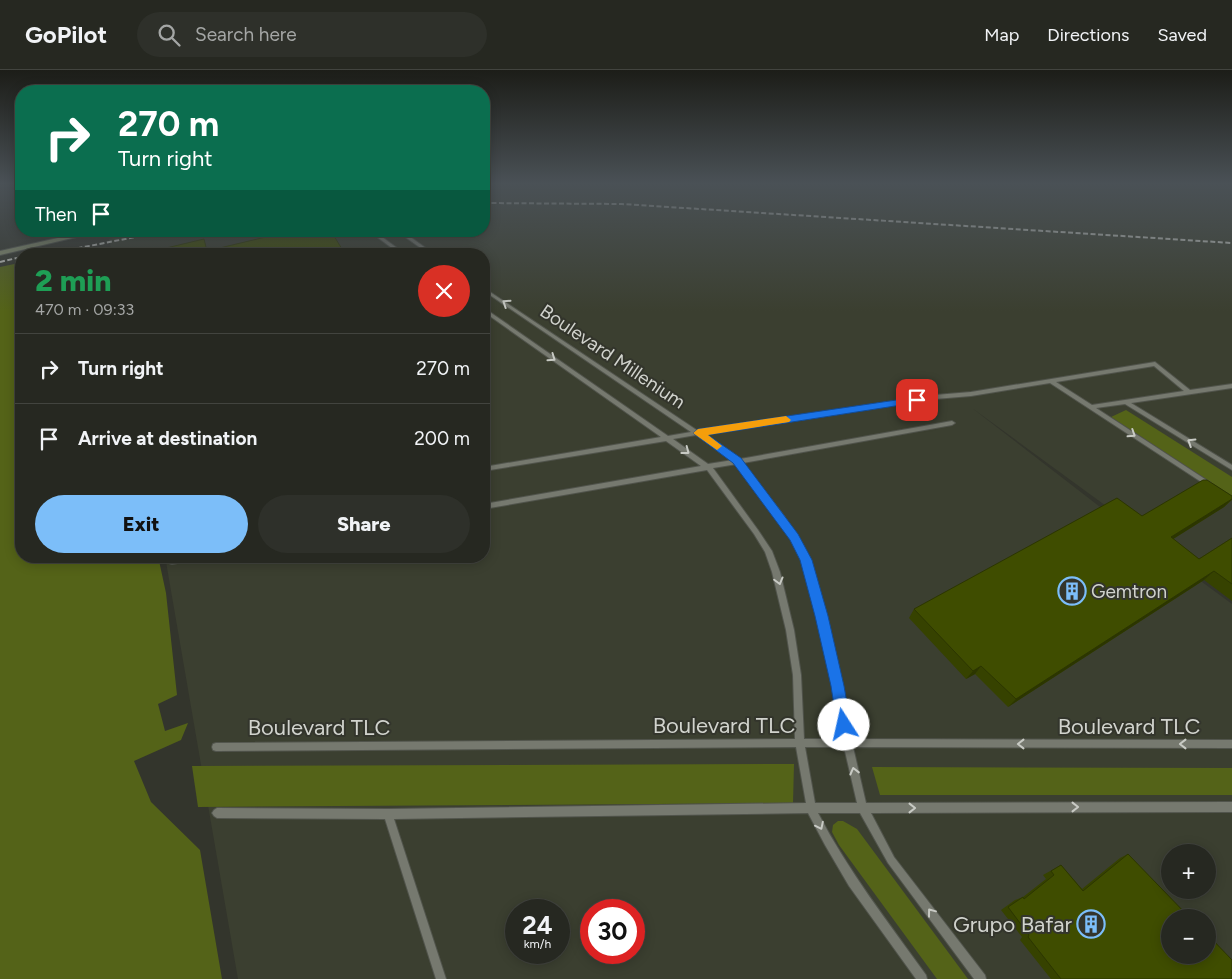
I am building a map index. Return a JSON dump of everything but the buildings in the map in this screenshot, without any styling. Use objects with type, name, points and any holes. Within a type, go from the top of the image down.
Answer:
[{"type":"street","points":[[22,248],[72,237]]},
{"type":"street","points":[[379,237],[395,248]]},
{"type":"street","points":[[408,237],[423,248]]},
{"type":"street","points":[[0,253],[15,250]]},
{"type":"street","name":"Boulevard Millenium","points":[[490,293],[737,460],[782,518],[806,560],[838,686],[848,744],[864,808],[891,860],[981,979]]},
{"type":"street","name":"Boulevard Millenium","points":[[490,314],[669,438],[709,468],[756,532],[768,551],[776,572],[790,630],[796,675],[800,743],[811,808],[828,842],[853,882],[922,979]]},
{"type":"street","points":[[490,468],[698,433],[1155,364],[1189,393]]},
{"type":"street","points":[[1050,381],[1215,489]]},
{"type":"street","points":[[1091,408],[1232,386]]},
{"type":"street","points":[[1127,403],[1232,468]]},
{"type":"street","points":[[490,506],[709,468],[737,460],[952,423]]},
{"type":"street","name":"Boulevard TLC","points":[[216,746],[800,743],[1232,744]]},
{"type":"street","points":[[216,813],[388,814],[811,808],[1232,807]]},
{"type":"street","points":[[388,814],[441,979]]},
{"type":"shaded area","points":[[490,226],[1232,226],[1232,598],[972,408],[1104,510],[1232,604],[1232,979],[238,979],[166,563],[490,563],[490,248],[111,248],[109,239],[118,237],[490,237]]},
{"type":"green space","points":[[15,264],[15,563],[160,563],[166,593],[177,695],[158,704],[165,731],[188,723],[181,740],[134,761],[151,802],[200,850],[222,979],[0,979],[0,267]]},
{"type":"green space","points":[[1126,410],[1232,477],[1232,496],[1111,417]]},
{"type":"green space","points":[[794,764],[793,803],[198,807],[192,766]]},
{"type":"green space","points":[[872,767],[1232,768],[1232,795],[880,795]]},
{"type":"green space","points":[[838,821],[843,821],[857,829],[968,979],[937,979],[839,845],[832,832],[833,825]]},
{"type":"railway","points":[[973,226],[1232,243]]},
{"type":"railway","points":[[79,248],[135,237]]},
{"type":"railway","points":[[0,262],[15,258]]},
{"type":"slow traffic","points":[[717,446],[698,433],[786,420]]},
{"type":"place","name":"Gemtron","points":[[1072,591]]},
{"type":"place","name":"Grupo Bafar","points":[[1091,924]]},
{"type":"route","points":[[844,725],[838,686],[806,560],[782,518],[737,460],[698,433],[917,400]]}]
